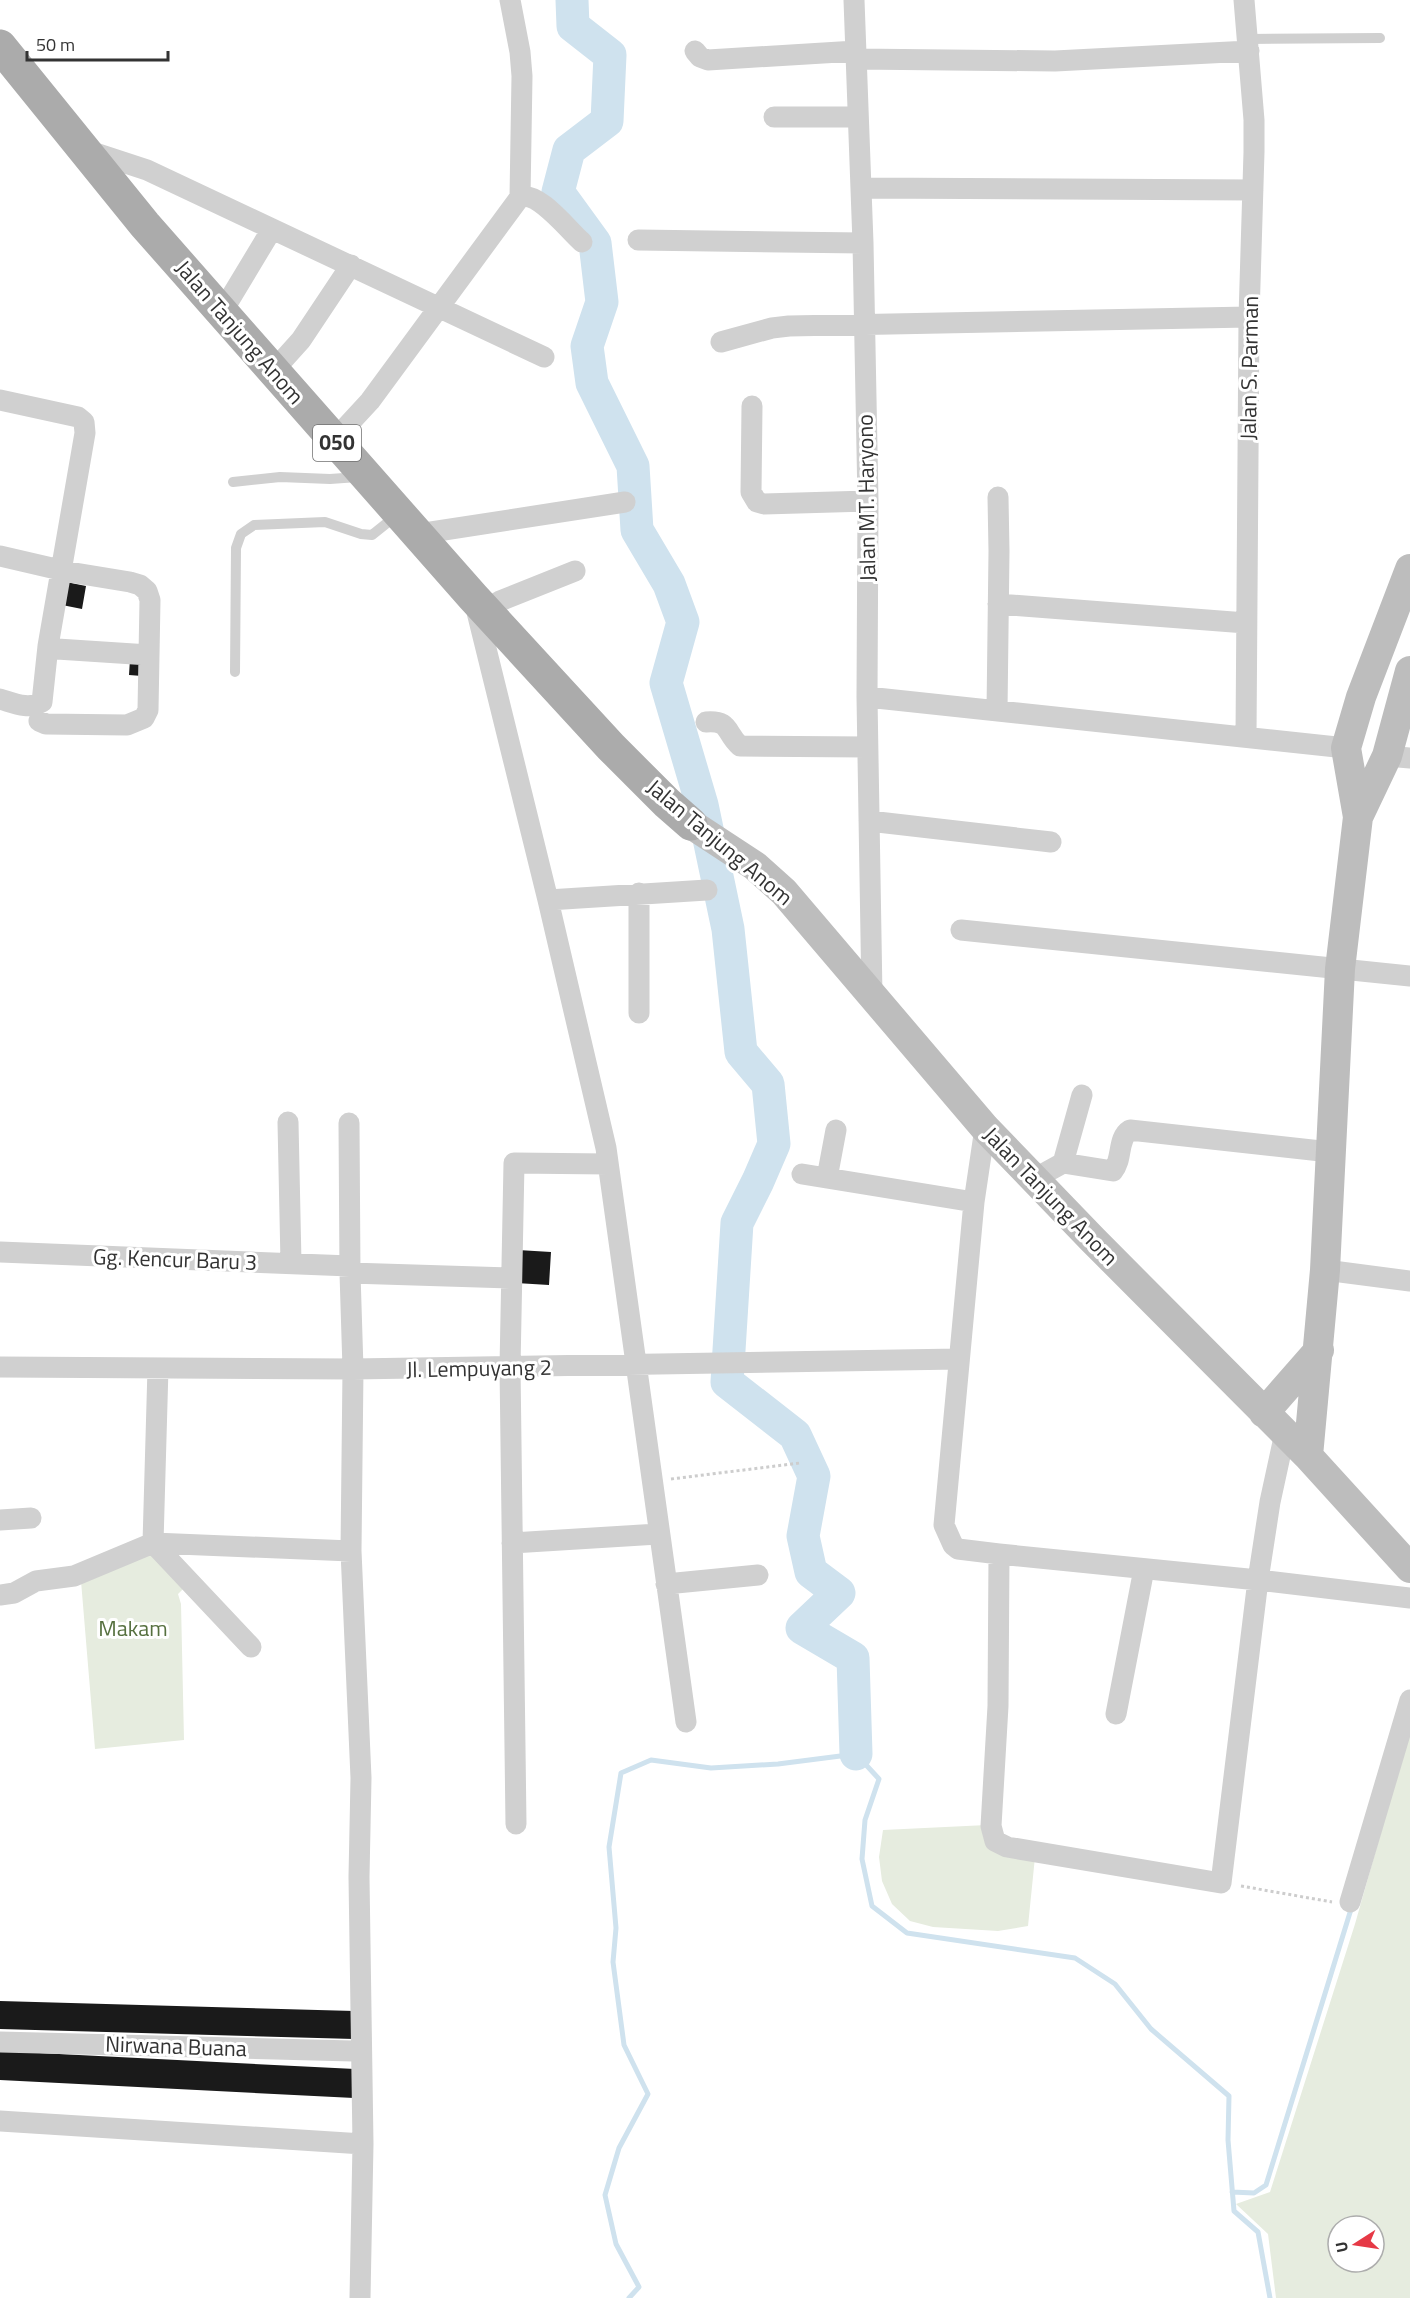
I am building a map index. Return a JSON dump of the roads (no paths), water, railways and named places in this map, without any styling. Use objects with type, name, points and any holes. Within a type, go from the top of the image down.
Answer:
[{"type":"main road","name":"Jalan Tanjung Anom","points":[[0,46],[145,225],[479,604],[611,747],[667,803],[704,833]]},
{"type":"street","points":[[334,440],[370,401],[520,196],[522,76],[510,0]]},
{"type":"street","name":"Jalan MT. Haryono","points":[[854,0],[863,243],[868,501],[867,747],[872,996]]},
{"type":"street","name":"Jalan S. Parman","points":[[1244,0],[1254,120],[1249,317],[1246,736]]},
{"type":"street","points":[[695,51],[700,57],[708,60],[856,55],[1055,61],[1248,45]]},
{"type":"street","points":[[774,117],[858,117]]},
{"type":"street","points":[[83,148],[147,170],[544,357]]},
{"type":"street","points":[[861,188],[1253,190]]},
{"type":"street","points":[[520,196],[531,196],[543,204],[582,242]]},
{"type":"street","points":[[222,312],[272,230]]},
{"type":"street","points":[[638,240],[863,243]]},
{"type":"street","points":[[274,370],[301,340],[351,265]]},
{"type":"street","points":[[721,342],[772,328],[789,326],[1249,317]]},
{"type":"street","points":[[0,400],[78,417],[84,422],[85,433],[48,646],[42,702],[33,706],[24,706],[0,699]]},
{"type":"street","points":[[752,406],[751,492],[757,502],[764,504],[868,501]]},
{"type":"street","points":[[997,711],[998,497]]},
{"type":"street","points":[[409,524],[625,502]]},
{"type":"street","points":[[0,556],[130,582],[140,585],[147,591],[150,600],[148,710],[144,718],[127,725],[46,724],[39,721]]},
{"type":"street","points":[[1308,1456],[1325,1270],[1340,969],[1358,817],[1346,748],[1361,697],[1410,569]]},
{"type":"street","points":[[574,571],[500,601],[479,604],[595,1094],[608,1164],[686,1722]]},
{"type":"street","points":[[999,603],[1246,623]]},
{"type":"street","points":[[57,650],[149,655]]},
{"type":"street","points":[[1358,817],[1399,757],[1410,671]]},
{"type":"street","points":[[867,697],[1246,736],[1399,757]]},
{"type":"street","points":[[706,722],[723,724],[740,746],[867,747]]},
{"type":"street","points":[[868,821],[1051,842]]},
{"type":"street","name":"Jalan Tanjung Anom","points":[[704,833],[755,866],[784,892],[985,1128],[1308,1456],[1410,1568]]},
{"type":"street","points":[[548,900],[707,890]]},
{"type":"street","points":[[639,893],[639,1013]]},
{"type":"street","points":[[961,930],[1410,976]]},
{"type":"street","points":[[1063,1163],[1082,1095]]},
{"type":"street","points":[[288,1122],[291,1263]]},
{"type":"street","points":[[349,1123],[350,1270],[354,1369],[351,1551],[361,1786],[359,1876],[363,2144],[360,2298]]},
{"type":"street","points":[[985,1128],[974,1202],[944,1525],[953,1545],[958,1549],[999,1554],[1410,1598]]},
{"type":"street","points":[[827,1178],[836,1130]]},
{"type":"street","points":[[1034,1179],[1063,1163],[1113,1171],[1120,1159],[1123,1137],[1130,1130],[1330,1152]]},
{"type":"street","points":[[516,1824],[510,1367],[514,1162],[608,1164]]},
{"type":"street","points":[[802,1174],[974,1202]]},
{"type":"street","name":"Gg. Kencur Baru 3","points":[[0,1252],[291,1263],[350,1270],[512,1278]]},
{"type":"street","points":[[1325,1270],[1410,1281]]},
{"type":"street","points":[[999,1554],[998,1706],[991,1826],[995,1841],[1007,1847],[1221,1883],[1258,1580],[1270,1502],[1274,1423],[1319,1350]]},
{"type":"street","name":"Jl. Lempuyang 2","points":[[0,1368],[354,1369],[958,1359]]},
{"type":"street","points":[[158,1368],[153,1543],[251,1647]]},
{"type":"street","points":[[0,1520],[31,1518]]},
{"type":"street","points":[[512,1543],[658,1534]]},
{"type":"street","points":[[0,1595],[14,1593],[36,1581],[74,1576],[153,1543],[351,1551]]},
{"type":"street","points":[[1116,1714],[1144,1569]]},
{"type":"street","points":[[666,1584],[758,1575]]},
{"type":"street","points":[[1350,1902],[1410,1700]]},
{"type":"street","name":"Nirwana Buana","points":[[0,2042],[352,2051]]},
{"type":"street","points":[[0,2121],[363,2144]]},
{"type":"lane","points":[[1248,45],[1380,38]]},
{"type":"lane","points":[[233,482],[280,477],[330,479],[367,476]]},
{"type":"lane","points":[[235,672],[236,548],[241,534],[254,525],[325,522],[361,534],[372,535],[409,524]]},
{"type":"waterway","points":[[572,0],[573,26],[610,55],[607,121],[569,150],[558,192],[595,243],[602,302],[587,346],[592,383],[633,466],[637,530],[669,584],[683,622],[666,683],[702,805],[728,929],[741,1052],[768,1084],[774,1144],[737,1223],[727,1382],[795,1435],[814,1476],[803,1536],[811,1572],[839,1593],[802,1628],[853,1658],[856,1754]]},
{"type":"waterway","points":[[629,2298],[639,2287],[616,2244],[605,2195],[619,2148],[648,2094],[624,2045],[613,1962],[616,1928],[609,1847],[621,1773],[651,1760],[711,1768],[778,1764],[856,1754],[879,1779],[865,1820],[862,1859],[872,1906],[907,1933],[1075,1958],[1115,1984],[1151,2029],[1229,2096],[1228,2140],[1234,2211],[1258,2232],[1270,2298]]},
{"type":"waterway","points":[[1232,2192],[1254,2193],[1266,2185],[1352,1906]]},
{"type":"park label","name":"Makam","points":[[133,1628]]}]
